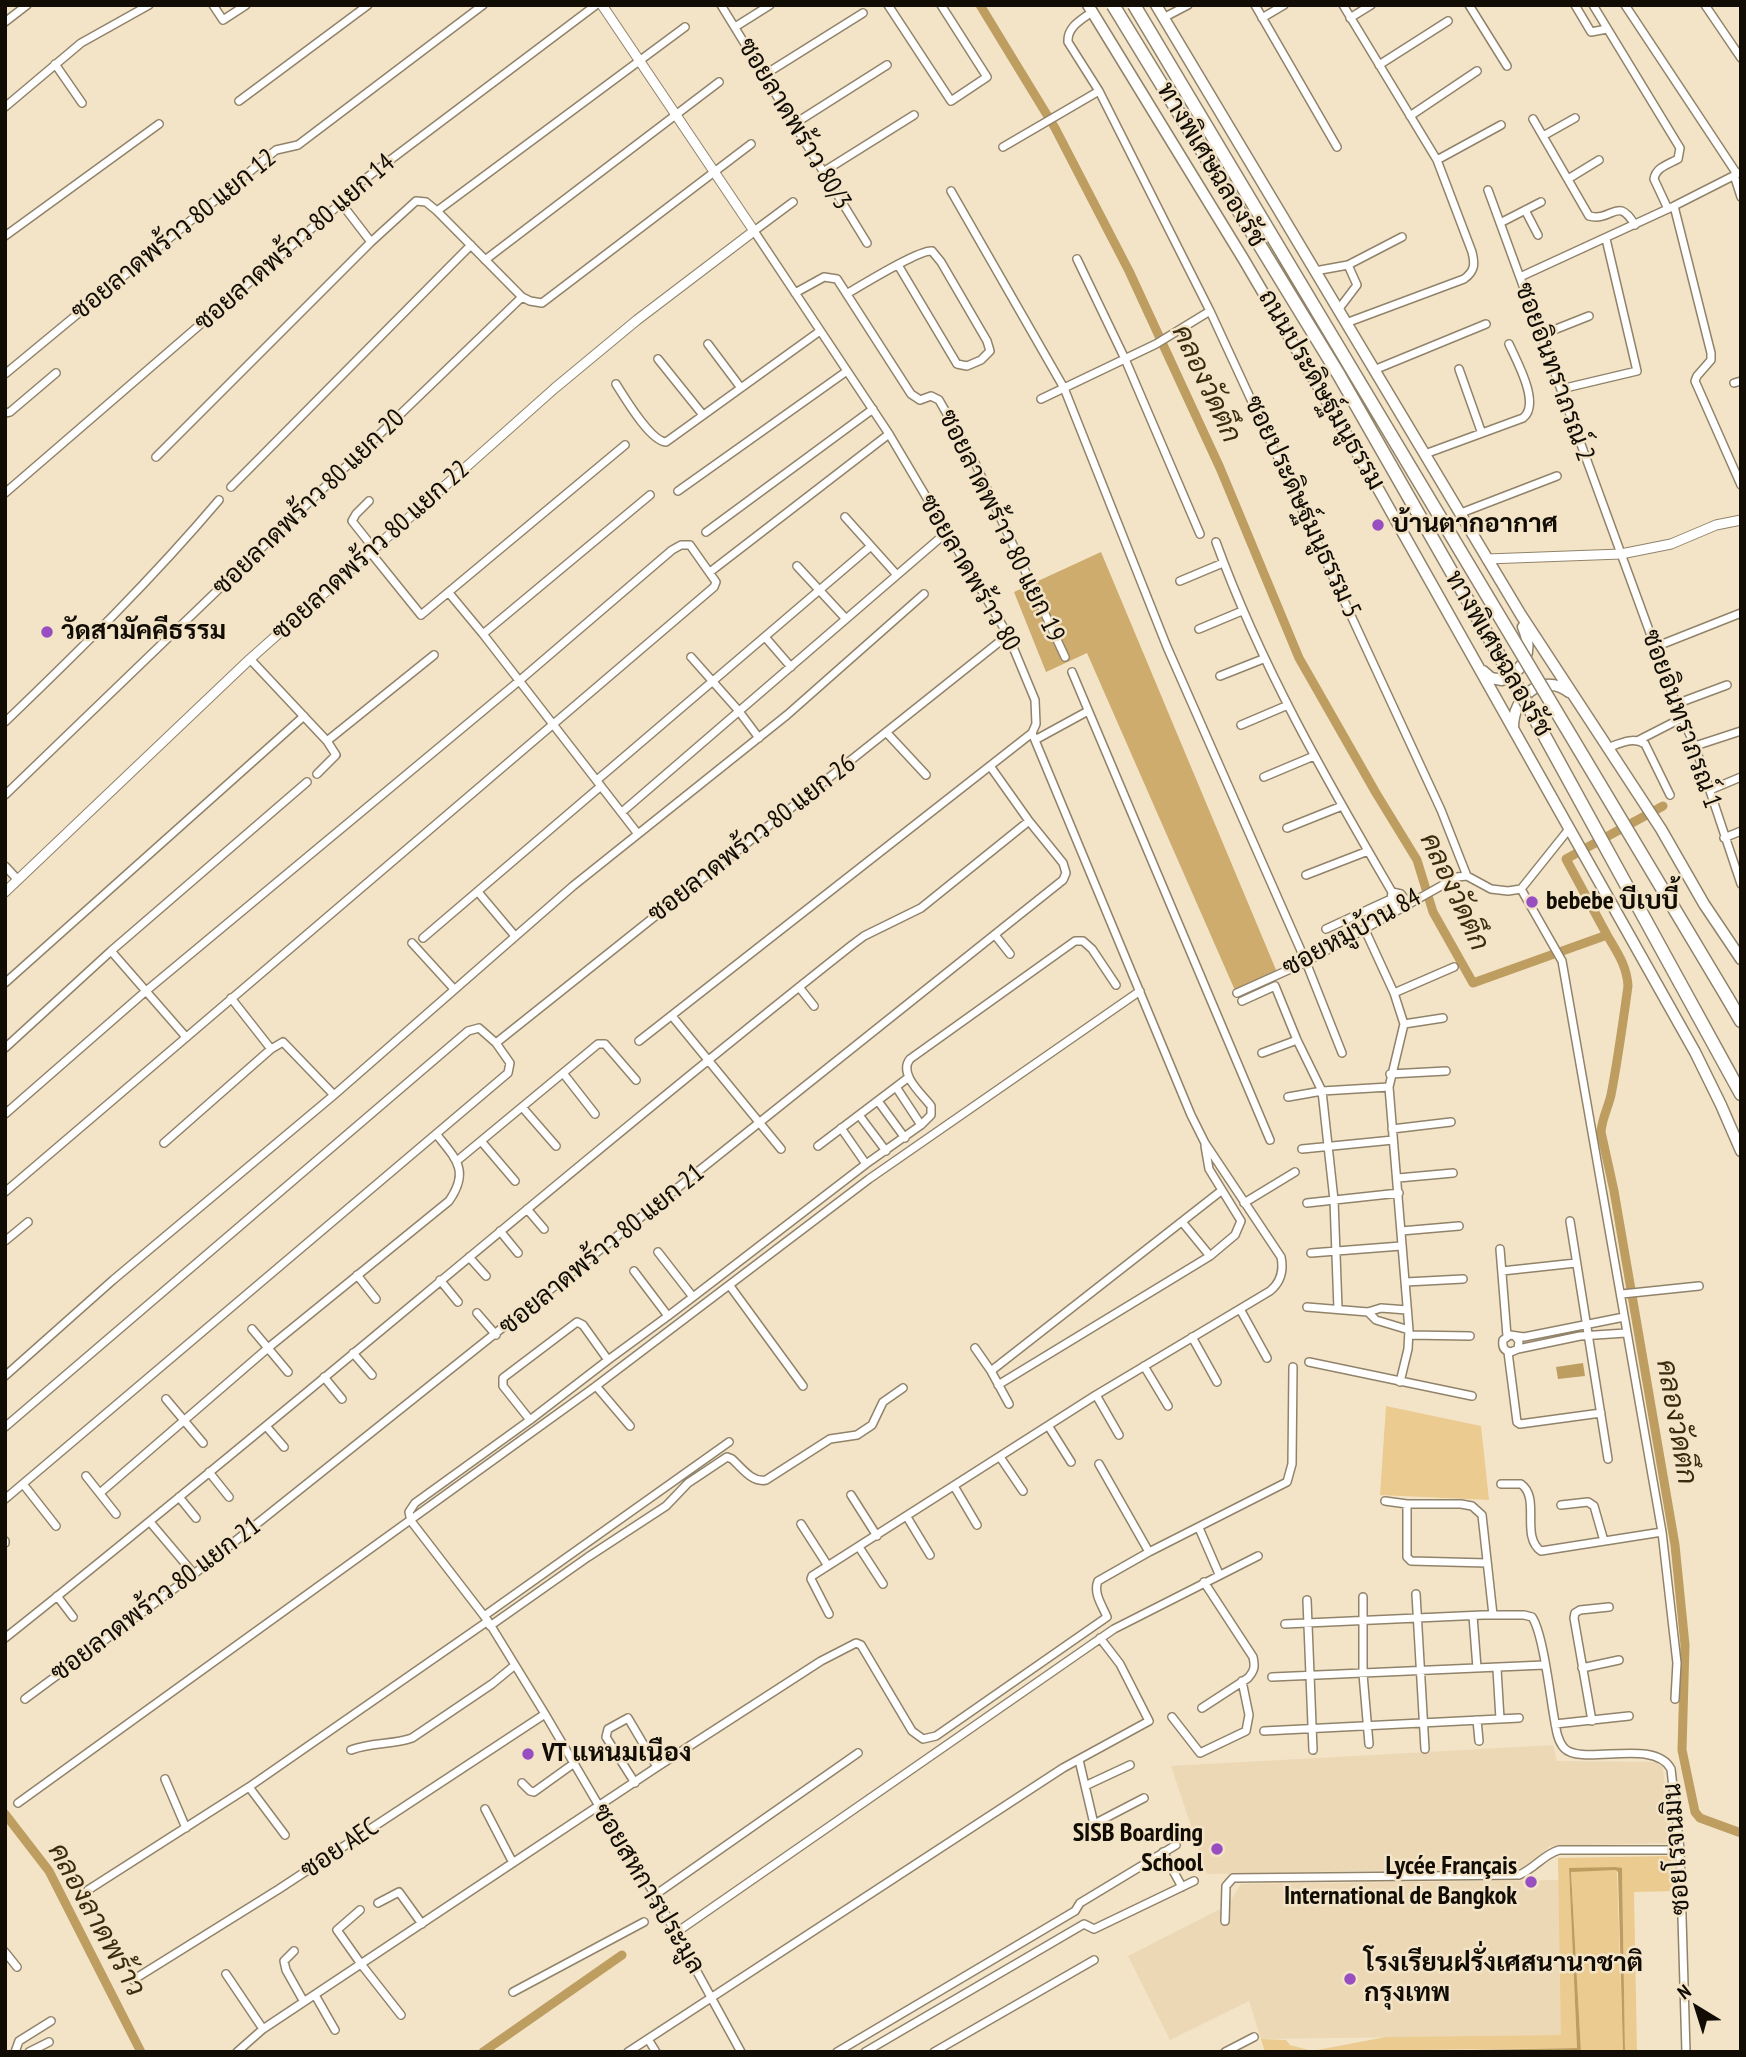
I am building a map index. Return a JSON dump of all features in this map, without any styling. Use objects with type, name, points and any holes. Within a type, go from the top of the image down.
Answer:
[{"type":"highway","name":"ทางพิเศษฉลองรัช","points":[[1113,5],[1346,387],[1527,704],[1741,1094]]},
{"type":"highway","name":"ทางพิเศษฉลองรัช","points":[[1134,5],[1741,1021]]},
{"type":"main road","name":"ถนนประดิษฐ์มนูธรรม","points":[[1156,5],[1476,540],[1741,959]]},
{"type":"main road","name":"ถนนประดิษฐ์มนูธรรม","points":[[1090,8],[1285,328],[1376,485],[1695,1052],[1741,1151]]},
{"type":"main road","points":[[1472,658],[1491,678],[1502,680],[1524,665],[1529,649],[1525,629],[1479,552],[1476,540]]},
{"type":"main road","points":[[1513,730],[1517,705],[1530,692],[1545,684],[1560,685],[1572,694]]},
{"type":"street","points":[[5,22],[27,5]]},
{"type":"street","points":[[5,107],[81,43],[149,5]]},
{"type":"street","points":[[213,5],[223,20],[246,5]]},
{"type":"street","points":[[239,101],[368,5]]},
{"type":"street","name":"ซอยลาดพร้าว 80 แยก 12","points":[[5,374],[276,150],[298,145],[482,5]]},
{"type":"street","name":"ซอยลาดพร้าว 80 แยก 14","points":[[5,493],[341,203],[353,188],[596,5]]},
{"type":"street","name":"ซอยลาดพร้าว 80","points":[[602,5],[889,433],[1008,635],[1035,700],[1034,736]]},
{"type":"street","name":"ซอยลาดพร้าว 80/3","points":[[722,5],[867,243]]},
{"type":"street","points":[[735,27],[770,5]]},
{"type":"street","points":[[888,5],[951,102],[987,76],[941,5]]},
{"type":"street","points":[[1163,18],[1188,5]]},
{"type":"street","points":[[1255,5],[1336,147]]},
{"type":"street","points":[[1262,18],[1284,5]]},
{"type":"street","points":[[1342,5],[1437,160],[1475,264],[1464,279],[1346,323]]},
{"type":"street","points":[[1350,18],[1371,5]]},
{"type":"street","points":[[1469,5],[1507,66]]},
{"type":"street","points":[[1575,5],[1591,32],[1607,29]]},
{"type":"street","points":[[1593,5],[1680,148],[1678,159],[1659,169],[1654,179],[1671,208],[1711,353],[1711,360],[1695,381],[1741,485]]},
{"type":"street","points":[[1625,5],[1737,174],[1741,197]]},
{"type":"street","points":[[1705,5],[1741,58]]},
{"type":"street","name":"ซอยประดิษฐ์มนูธรรม 5","points":[[1090,8],[1067,34],[1068,42],[1100,91],[1210,311],[1425,774],[1467,876]]},
{"type":"street","points":[[764,75],[863,13]]},
{"type":"street","points":[[1379,65],[1448,21]]},
{"type":"street","points":[[437,211],[685,27]]},
{"type":"street","points":[[55,64],[82,103]]},
{"type":"street","points":[[794,124],[887,65]]},
{"type":"street","points":[[1410,116],[1478,71]]},
{"type":"street","points":[[485,260],[719,82]]},
{"type":"street","points":[[1003,147],[1100,91]]},
{"type":"street","points":[[823,172],[915,115]]},
{"type":"street","points":[[1542,136],[1575,118]]},
{"type":"street","points":[[1533,119],[1589,216],[1597,218],[1623,210],[1635,225]]},
{"type":"street","points":[[5,236],[159,124]]},
{"type":"street","points":[[1437,160],[1502,125]]},
{"type":"street","points":[[156,457],[371,242],[416,201],[426,202],[437,211],[522,297],[542,303],[751,144]]},
{"type":"street","points":[[1568,179],[1600,160]]},
{"type":"street","points":[[1520,277],[1606,239],[1737,174]]},
{"type":"street","name":"ซอยอินทราภรณ์ 2","points":[[1488,190],[1621,554]]},
{"type":"street","points":[[951,191],[1063,388],[1167,647],[1306,962],[1342,1053]]},
{"type":"street","points":[[754,231],[793,202]]},
{"type":"street","points":[[1500,223],[1541,202]]},
{"type":"street","points":[[341,203],[371,242]]},
{"type":"street","points":[[1525,209],[1538,235]]},
{"type":"street","name":"ซอยลาดพร้าว 80 แยก 22","points":[[5,892],[250,659],[555,388],[637,320],[754,231]]},
{"type":"street","points":[[1315,271],[1348,265],[1402,237]]},
{"type":"street","points":[[1561,389],[1637,371],[1606,239]]},
{"type":"street","points":[[231,487],[471,245]]},
{"type":"street","points":[[796,293],[824,277],[837,279],[848,293],[898,265],[927,250],[932,251],[986,341],[990,351],[987,355],[967,366],[957,363],[898,265]]},
{"type":"street","points":[[1077,259],[1125,359],[1200,534]]},
{"type":"street","points":[[1338,310],[1357,285],[1348,265]]},
{"type":"street","name":"ซอยลาดพร้าว 80 แยก 19","points":[[848,293],[911,394],[920,400],[935,397],[945,408],[975,463],[1065,657]]},
{"type":"street","name":"ซอยลาดพร้าว 80 แยก 20","points":[[5,795],[522,297]]},
{"type":"street","points":[[1041,399],[1156,344],[1210,311]]},
{"type":"street","points":[[1541,335],[1589,316]]},
{"type":"street","points":[[1374,370],[1486,324]]},
{"type":"street","points":[[616,384],[652,435],[660,442],[666,442],[820,331]]},
{"type":"street","points":[[708,344],[741,388]]},
{"type":"street","points":[[1425,454],[1481,431],[1523,418],[1531,407],[1529,393],[1509,344]]},
{"type":"street","points":[[658,359],[703,415]]},
{"type":"street","points":[[1459,369],[1481,431]]},
{"type":"street","points":[[678,491],[847,370]]},
{"type":"street","points":[[5,413],[10,412],[56,373]]},
{"type":"street","points":[[706,532],[873,409]]},
{"type":"street","points":[[710,572],[889,433]]},
{"type":"street","points":[[369,501],[352,521],[421,615],[625,445]]},
{"type":"street","points":[[1461,513],[1556,476]]},
{"type":"street","points":[[483,634],[650,495]]},
{"type":"street","points":[[5,722],[94,637],[181,545],[219,500]]},
{"type":"street","points":[[845,517],[897,575]]},
{"type":"street","points":[[1488,559],[1621,554],[1671,544],[1716,525],[1741,520]]},
{"type":"street","points":[[622,812],[947,532]]},
{"type":"street","points":[[1216,542],[1263,659],[1368,851],[1391,895],[1396,911]]},
{"type":"street","points":[[5,1114],[146,991],[681,545],[690,545],[716,582],[714,587],[5,1192]]},
{"type":"street","points":[[423,937],[478,892],[713,681],[872,547]]},
{"type":"street","name":"ซอยอินทราภรณ์ 1","points":[[1621,554],[1676,704],[1695,746],[1740,881]]},
{"type":"street","points":[[1180,581],[1223,563]]},
{"type":"street","points":[[797,566],[846,619]]},
{"type":"street","points":[[449,593],[638,834]]},
{"type":"street","points":[[5,1376],[113,1280],[334,1095],[573,886],[759,738],[924,594]]},
{"type":"street","points":[[1199,629],[1242,611]]},
{"type":"street","points":[[1655,647],[1741,613]]},
{"type":"street","name":"ซอยลาดพร้าว 80 แยก 26","points":[[496,1042],[1008,635]]},
{"type":"street","points":[[765,637],[790,667]]},
{"type":"street","points":[[327,741],[434,655]]},
{"type":"street","points":[[691,657],[759,738]]},
{"type":"street","points":[[250,659],[327,741],[336,758],[317,774]]},
{"type":"street","points":[[1220,676],[1263,659]]},
{"type":"street","points":[[1072,672],[1270,1140]]},
{"type":"street","points":[[1676,704],[1727,685]]},
{"type":"street","points":[[1241,725],[1288,705]]},
{"type":"street","points":[[639,1041],[990,766],[1034,736],[1088,711]]},
{"type":"street","points":[[5,983],[304,716]]},
{"type":"street","points":[[1607,748],[1639,740],[1682,718]]},
{"type":"street","points":[[1695,746],[1741,731]]},
{"type":"street","points":[[886,732],[926,775]]},
{"type":"street","points":[[829,1614],[811,1579],[828,1566],[1096,1395],[1277,1285],[1284,1268],[1281,1257],[1205,1143],[1191,1115],[1034,736]]},
{"type":"street","points":[[1639,740],[1651,754],[1670,795]]},
{"type":"street","points":[[1264,777],[1314,756]]},
{"type":"street","name":"ซอยลาดพร้าว 80 แยก 21","points":[[25,1699],[194,1574],[1062,880],[1066,873],[1063,863],[990,766]]},
{"type":"street","points":[[1710,790],[1741,777]]},
{"type":"street","points":[[5,1048],[111,951],[307,782]]},
{"type":"street","points":[[1287,828],[1342,806]]},
{"type":"street","points":[[5,1638],[150,1522],[709,1058],[864,936],[921,908],[1029,821]]},
{"type":"street","points":[[1467,876],[1491,889],[1521,890],[1569,830]]},
{"type":"street","points":[[1724,838],[1741,831]]},
{"type":"street","points":[[1306,875],[1368,851]]},
{"type":"street","points":[[5,866],[18,880]]},
{"type":"street","name":"ซอยหมู่บ้าน 84","points":[[1237,993],[1306,962],[1437,887],[1457,877],[1467,876]]},
{"type":"street","points":[[1521,890],[1562,961],[1629,1293],[1624,1317],[1662,1532],[1677,1662],[1675,1699]]},
{"type":"street","points":[[478,892],[515,936]]},
{"type":"street","points":[[1326,929],[1391,895],[1401,894],[1408,903]]},
{"type":"street","points":[[1365,930],[1394,993],[1404,1024],[1389,1087],[1409,1333],[1400,1382]]},
{"type":"street","points":[[995,935],[1010,954]]},
{"type":"street","points":[[411,1521],[409,1512],[415,1503],[530,1420],[921,1125],[931,1115],[931,1105],[909,1077],[906,1064],[910,1059],[1075,941],[1083,941],[1092,949],[1116,985]]},
{"type":"street","points":[[412,943],[454,989]]},
{"type":"street","points":[[111,951],[186,1037]]},
{"type":"street","points":[[1394,993],[1454,967]]},
{"type":"street","points":[[1242,1001],[1275,986],[1322,1091],[1334,1200],[1338,1310]]},
{"type":"street","points":[[799,987],[814,1006]]},
{"type":"street","points":[[18,1803],[596,1386],[869,1179],[1140,992]]},
{"type":"street","points":[[231,998],[271,1049]]},
{"type":"street","points":[[672,1016],[709,1058],[780,1149]]},
{"type":"street","points":[[1404,1024],[1443,1018]]},
{"type":"street","points":[[5,1427],[468,1031],[479,1028],[496,1042],[510,1063],[508,1073],[5,1499]]},
{"type":"street","points":[[1262,1053],[1297,1040]]},
{"type":"street","points":[[164,1143],[271,1049],[283,1042],[334,1095]]},
{"type":"street","points":[[458,1160],[602,1043],[609,1047],[636,1080]]},
{"type":"street","points":[[1390,1074],[1446,1071]]},
{"type":"street","points":[[563,1073],[595,1114]]},
{"type":"street","points":[[818,1146],[909,1077]]},
{"type":"street","points":[[896,1087],[921,1125]]},
{"type":"street","points":[[1288,1097],[1322,1091],[1389,1087]]},
{"type":"street","points":[[878,1101],[905,1138]]},
{"type":"street","points":[[522,1107],[555,1146]]},
{"type":"street","points":[[859,1115],[886,1151]]},
{"type":"street","points":[[1392,1129],[1451,1122]]},
{"type":"street","points":[[841,1128],[866,1164]]},
{"type":"street","points":[[100,1493],[268,1348],[449,1201],[459,1184],[458,1160],[437,1135]]},
{"type":"street","points":[[1302,1149],[1393,1140]]},
{"type":"street","points":[[481,1141],[515,1181]]},
{"type":"street","points":[[998,1385],[1210,1256],[1235,1236],[1241,1220],[1209,1169],[1205,1143]]},
{"type":"street","points":[[1244,1203],[1295,1172]]},
{"type":"street","points":[[1398,1178],[1454,1173]]},
{"type":"street","points":[[991,1371],[1221,1191]]},
{"type":"street","points":[[1307,1203],[1399,1194]]},
{"type":"street","points":[[527,1209],[544,1229]]},
{"type":"street","points":[[1570,1221],[1608,1459]]},
{"type":"street","points":[[5,1241],[28,1222]]},
{"type":"street","points":[[1183,1223],[1210,1256]]},
{"type":"street","points":[[1401,1231],[1459,1226]]},
{"type":"street","points":[[500,1231],[518,1253]]},
{"type":"street","points":[[1311,1253],[1401,1246]]},
{"type":"street","points":[[1500,1249],[1511,1336]]},
{"type":"street","points":[[659,1252],[693,1297]]},
{"type":"street","points":[[469,1257],[486,1276]]},
{"type":"street","points":[[1502,1271],[1576,1263]]},
{"type":"street","points":[[634,1271],[668,1316]]},
{"type":"street","points":[[357,1275],[376,1299]]},
{"type":"street","points":[[1406,1282],[1463,1279]]},
{"type":"street","points":[[440,1280],[458,1302]]},
{"type":"street","points":[[730,1286],[803,1386]]},
{"type":"street","points":[[1629,1293],[1699,1286]]},
{"type":"street","points":[[1307,1307],[1368,1312],[1381,1307],[1407,1310]]},
{"type":"street","points":[[1240,1309],[1267,1358]]},
{"type":"street","points":[[1368,1312],[1376,1320],[1409,1333],[1470,1336]]},
{"type":"street","points":[[477,1313],[496,1335]]},
{"type":"street","points":[[1601,1413],[1520,1424],[1517,1422],[1508,1352],[1503,1346],[1503,1340],[1511,1336],[1624,1317]]},
{"type":"street","points":[[530,1420],[503,1386],[503,1378],[577,1322],[583,1325],[608,1360]]},
{"type":"street","points":[[252,1329],[288,1372]]},
{"type":"street","points":[[1508,1352],[1588,1336],[1626,1333]]},
{"type":"street","points":[[1511,1336],[1519,1341],[1518,1349]]},
{"type":"street","points":[[1192,1338],[1217,1382]]},
{"type":"street","points":[[975,1348],[1009,1404]]},
{"type":"street","points":[[354,1353],[372,1375]]},
{"type":"street","points":[[1309,1362],[1472,1396]]},
{"type":"street","points":[[1144,1366],[1168,1406]]},
{"type":"street","points":[[1114,1629],[1097,1593],[1098,1581],[1287,1482],[1292,1464],[1293,1367]]},
{"type":"street","points":[[324,1377],[342,1399]]},
{"type":"street","points":[[596,1386],[630,1426]]},
{"type":"street","points":[[487,1621],[666,1506],[688,1483],[718,1461],[727,1457],[754,1479],[766,1480],[830,1439],[857,1435],[872,1425],[883,1402],[903,1388]]},
{"type":"street","points":[[1096,1395],[1119,1435]]},
{"type":"street","points":[[166,1399],[202,1444]]},
{"type":"street","points":[[266,1426],[284,1447]]},
{"type":"street","points":[[1049,1427],[1071,1462]]},
{"type":"street","points":[[88,1889],[249,1787],[487,1621],[729,1442]]},
{"type":"street","points":[[1000,1457],[1023,1491]]},
{"type":"street","points":[[1099,1464],[1149,1552]]},
{"type":"street","points":[[209,1472],[229,1497]]},
{"type":"street","points":[[86,1476],[116,1514]]},
{"type":"street","points":[[23,1484],[56,1526]]},
{"type":"street","points":[[1501,1485],[1521,1484],[1528,1492],[1533,1543],[1541,1551],[1662,1532]]},
{"type":"street","points":[[954,1486],[977,1525]]},
{"type":"street","points":[[850,1495],[877,1536]]},
{"type":"street","points":[[179,1497],[196,1518]]},
{"type":"street","points":[[1284,1624],[1493,1615],[1482,1515],[1476,1509],[1461,1504],[1407,1504],[1385,1501]]},
{"type":"street","points":[[1561,1505],[1588,1502],[1594,1506],[1604,1541]]},
{"type":"street","points":[[1407,1504],[1405,1550],[1411,1560],[1487,1563]]},
{"type":"street","points":[[908,1517],[930,1555]]},
{"type":"street","name":"ซอยสหการประมูล","points":[[411,1521],[487,1621],[515,1665],[655,1895],[741,2052]]},
{"type":"street","points":[[150,1522],[194,1574]]},
{"type":"street","points":[[801,1524],[828,1566]]},
{"type":"street","points":[[1199,1528],[1219,1574]]},
{"type":"street","points":[[859,1547],[883,1584]]},
{"type":"street","points":[[677,1933],[1100,1638],[1258,1556]]},
{"type":"street","points":[[1202,1708],[1254,1672],[1253,1657],[1204,1582]]},
{"type":"street","points":[[1416,1594],[1425,1749]]},
{"type":"street","points":[[57,1597],[73,1617]]},
{"type":"street","points":[[1363,1597],[1363,1674],[1369,1744]]},
{"type":"street","points":[[1307,1600],[1313,1750]]},
{"type":"street","points":[[1592,1721],[1574,1623],[1575,1613],[1609,1607]]},
{"type":"street","name":"ซอยโรจนมิน","points":[[1493,1615],[1532,1617],[1540,1633],[1555,1724],[1559,1740],[1565,1749],[1574,1754],[1659,1756],[1671,1769],[1680,1850],[1686,2052]]},
{"type":"street","points":[[237,2052],[263,2029],[657,1767],[821,1661],[856,1643],[861,1645],[912,1731],[923,1739],[936,1736],[1107,1616]]},
{"type":"street","points":[[1473,1616],[1477,1668]]},
{"type":"street","points":[[630,2051],[1079,1760],[1149,1721],[1120,1664],[1100,1638]]},
{"type":"street","points":[[1582,1668],[1619,1660]]},
{"type":"street","points":[[351,1750],[368,1744],[412,1738],[492,1684],[515,1665]]},
{"type":"street","points":[[1272,1677],[1544,1665]]},
{"type":"street","points":[[1497,1669],[1500,1719]]},
{"type":"street","points":[[1172,1717],[1200,1753],[1246,1731],[1249,1715],[1242,1681]]},
{"type":"street","name":"ซอย AEC","points":[[133,1980],[279,1889],[545,1714]]},
{"type":"street","points":[[1555,1724],[1629,1716]]},
{"type":"street","points":[[635,1783],[606,1737],[608,1729],[628,1718],[657,1767]]},
{"type":"street","points":[[1264,1731],[1519,1718]]},
{"type":"street","points":[[1477,1720],[1479,1741]]},
{"type":"street","points":[[655,1895],[858,1753]]},
{"type":"street","points":[[1079,1760],[1094,1824],[1143,1798]]},
{"type":"street","points":[[522,1783],[534,1792],[573,1763]]},
{"type":"street","points":[[1085,1786],[1130,1765]]},
{"type":"street","points":[[164,1779],[186,1828]]},
{"type":"street","points":[[249,1787],[285,1835]]},
{"type":"street","points":[[485,1809],[513,1863]]},
{"type":"street","points":[[837,2052],[1075,1911],[1080,1903],[1176,1845]]},
{"type":"street","points":[[1225,1921],[1227,1886],[1233,1878],[1519,1875],[1559,1850],[1680,1850]]},
{"type":"street","points":[[1163,1853],[1182,1887]]},
{"type":"street","points":[[1075,1911],[1084,1924],[1094,1929],[1194,1881]]},
{"type":"street","points":[[378,1903],[399,1892],[422,1924]]},
{"type":"street","points":[[360,1910],[337,1930],[401,2015]]},
{"type":"street","points":[[513,1992],[644,1922]]},
{"type":"street","points":[[864,2052],[1084,1924]]},
{"type":"street","points":[[293,1951],[284,1961],[286,1970],[304,2002]]},
{"type":"street","points":[[5,1952],[16,1967]]},
{"type":"street","points":[[934,2052],[1094,1960]]},
{"type":"street","points":[[979,1968],[987,1980]]},
{"type":"street","points":[[226,1974],[263,2029]]},
{"type":"street","points":[[315,1995],[335,2030]]},
{"type":"street","points":[[15,2052],[19,2041],[51,2021]]},
{"type":"street","points":[[872,2032],[879,2043]]},
{"type":"street","points":[[1225,2052],[1254,2037]]},
{"type":"street","points":[[648,2039],[656,2052]]},
{"type":"street","points":[[29,2052],[49,2042]]},
{"type":"shaded area","points":[[1101,552],[1279,977],[1237,995],[1087,653],[1046,672],[1014,592]]},
{"type":"shaded area","points":[[1583,1363],[1585,1376],[1558,1379],[1556,1367]]},
{"type":"shaded area","points":[[1386,1406],[1481,1426],[1489,1500],[1380,1495]]},
{"type":"shaded area","points":[[1553,1745],[1557,1761],[1662,1762],[1672,1843],[1550,1846],[1526,1868],[1207,1874],[1171,1766]]},
{"type":"shaded area","points":[[1671,1856],[1674,1891],[1634,1892],[1637,2052],[1625,2052],[1622,1869],[1615,1867],[1569,1869],[1577,2048],[1265,2052],[1261,2039],[1286,2040],[1290,2045],[1312,2051],[1386,2037],[1561,2035],[1558,1858]]},
{"type":"shaded area","points":[[1569,1868],[1622,1868],[1625,2052],[1616,1870],[1571,1872],[1581,2052],[1368,2052],[1577,2048]]},
{"type":"shaded area","points":[[1617,1870],[1623,2052],[1581,2052],[1571,1871]]},
{"type":"shaded area","name":"โรงเรียนฝรั่งเศสนานาชาติ กรุงเทพ","points":[[1559,1880],[1562,2035],[1261,2039],[1249,2001],[1170,2040],[1128,1956],[1228,1905],[1241,1884]]},
{"type":"waterway","name":"คลองวัดตึก","points":[[980,5],[1055,128],[1129,271],[1220,468],[1299,658],[1417,860],[1433,912],[1473,983],[1607,935],[1624,966],[1628,986],[1614,1081],[1601,1132],[1614,1191],[1675,1545],[1685,1645],[1682,1750],[1695,1812],[1700,1818],[1741,1833]]},
{"type":"waterway","points":[[1607,935],[1566,859],[1663,806]]},
{"type":"waterway","name":"คลองลาดพร้าว","points":[[5,1814],[49,1871],[141,2052]]},
{"type":"waterway","points":[[483,2052],[622,1955]]},
{"type":"place","name":"บ้านตากอากาศ","points":[[1378,525]]},
{"type":"place","name":"วัดสามัคคีธรรม","points":[[47,632]]},
{"type":"place","name":"bebebe บีเบบี้","points":[[1532,902]]},
{"type":"place","name":"VT แหนมเนือง","points":[[528,1754]]},
{"type":"place","name":"SISB Boarding School","points":[[1217,1849]]},
{"type":"place","name":"Lycée Français International de Bangkok","points":[[1531,1882]]},
{"type":"place","name":"โรงเรียนฝรั่งเศสนานาชาติ กรุงเทพ","points":[[1350,1979]]}]
